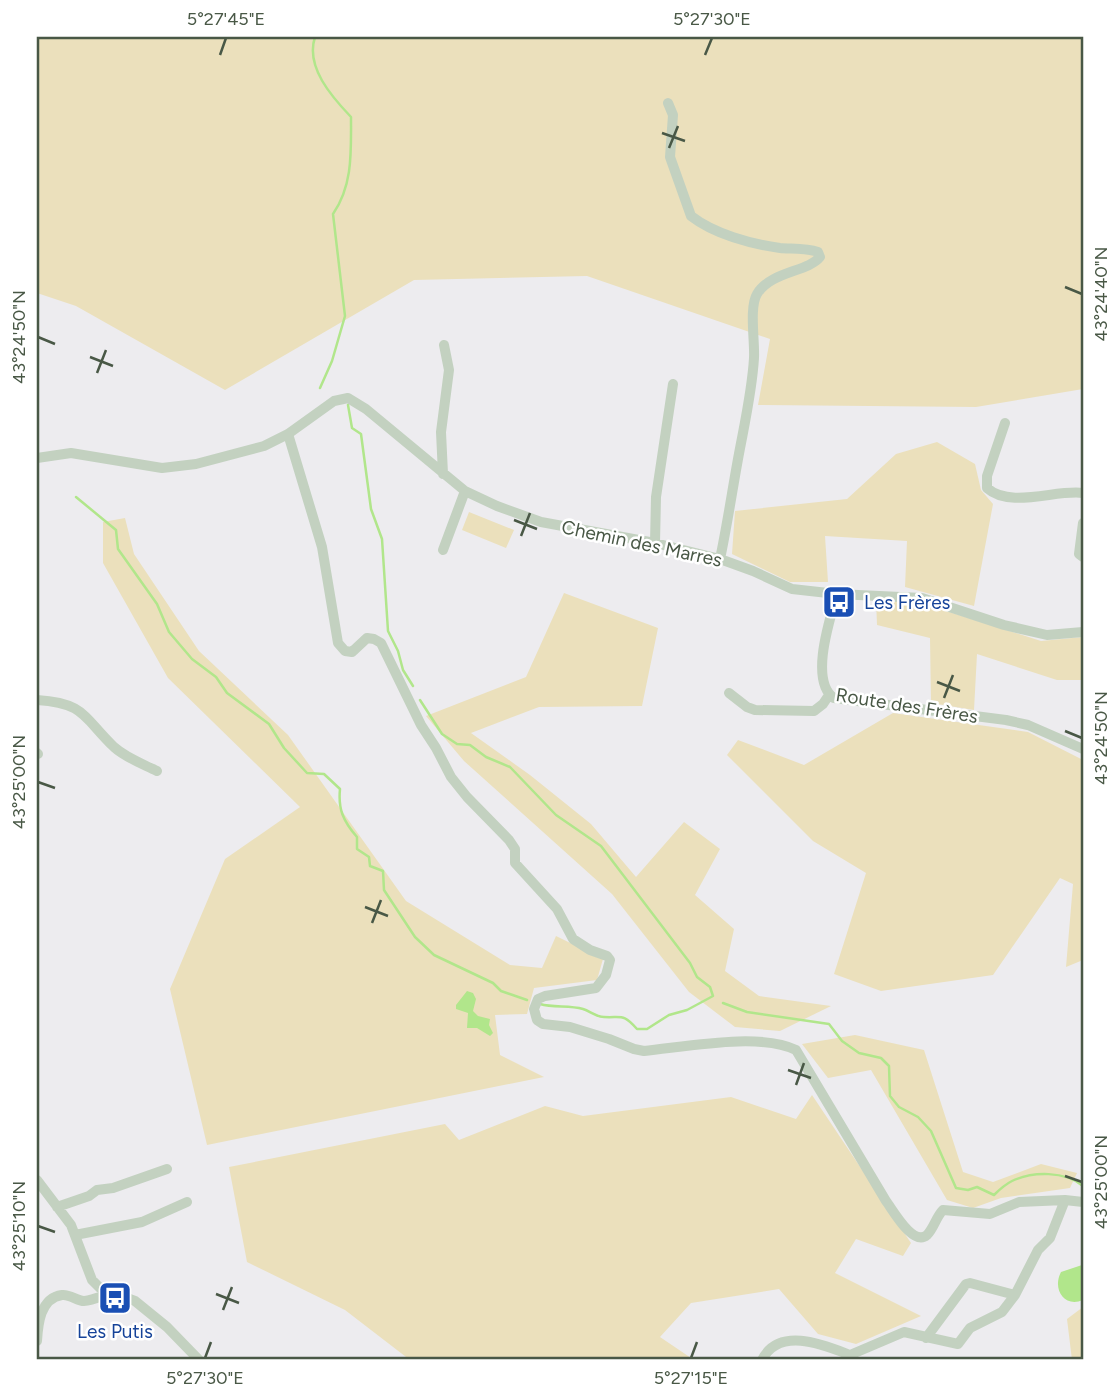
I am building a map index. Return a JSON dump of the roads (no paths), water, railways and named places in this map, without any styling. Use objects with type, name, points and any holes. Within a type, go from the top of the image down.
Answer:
[{"type":"street","points":[[668,103],[673,114],[670,157],[691,216],[737,237],[767,246],[811,250],[818,252],[820,257],[813,265],[801,267],[769,281],[757,294],[754,303],[754,358],[730,514],[720,559]]},
{"type":"street","points":[[443,474],[440,432],[449,370],[444,345]]},
{"type":"street","points":[[655,543],[656,497],[673,384]]},
{"type":"street","name":"Chemin des Marres","points":[[37,458],[82,454],[134,464],[175,467],[232,456],[264,446],[288,434],[334,401],[348,398],[366,409],[465,491],[541,522],[655,543],[720,559],[753,570],[792,589],[922,598],[1004,625],[1047,635],[1083,632]]},
{"type":"street","points":[[1005,423],[987,476],[986,484],[993,493],[1010,497],[1036,497],[1083,493]]},
{"type":"street","points":[[288,434],[322,547],[338,643],[345,652],[352,652],[367,638],[381,643],[421,725],[458,787],[509,840],[514,849],[515,863],[557,909],[573,939],[610,960],[606,975],[596,988],[538,999],[534,1009],[537,1020],[543,1024],[587,1032],[644,1051],[748,1041],[780,1044],[796,1050],[886,1200],[915,1237],[928,1234],[943,1210],[990,1214],[1019,1202],[1083,1202]]},
{"type":"street","points":[[443,550],[465,491]]},
{"type":"street","points":[[1083,523],[1079,554],[1083,557]]},
{"type":"street","name":"Route des Frères","points":[[837,594],[825,640],[822,677],[829,695],[834,698],[1017,722],[1083,749]]},
{"type":"street","points":[[729,693],[755,710],[814,710],[823,704],[829,695]]},
{"type":"street","points":[[37,699],[59,701],[81,711],[114,747],[129,758],[158,771]]},
{"type":"street","points":[[57,1207],[89,1196],[97,1190],[113,1188],[167,1169]]},
{"type":"street","points":[[37,1180],[75,1235],[92,1280],[100,1288],[135,1301],[155,1316],[199,1360]]},
{"type":"street","points":[[762,1360],[766,1352],[779,1344],[799,1340],[823,1344],[850,1355],[904,1332],[958,1344],[970,1328],[1002,1312],[1015,1294],[1033,1258],[1051,1238],[1065,1200]]},
{"type":"street","points":[[75,1235],[142,1222],[187,1202]]},
{"type":"street","points":[[926,1338],[966,1284],[1015,1294]]},
{"type":"street","points":[[37,1341],[41,1313],[56,1297],[67,1295],[88,1301],[112,1292]]},
{"type":"waterway","points":[[315,37],[313,48],[317,70],[329,91],[351,117],[351,155],[347,180],[340,203],[333,214],[345,316],[332,361],[320,388]]},
{"type":"waterway","points":[[348,405],[352,428],[361,434],[371,509],[382,539],[388,631],[398,651],[403,670],[413,686]]},
{"type":"waterway","points":[[76,497],[116,530],[118,549],[157,604],[169,632],[192,659],[216,677],[227,693],[269,724],[284,748],[307,773],[324,774],[340,789],[341,809],[348,826],[357,837],[357,849],[369,857],[370,866],[383,871],[384,890],[415,937],[434,955],[493,983],[501,991],[527,1000]]},
{"type":"waterway","points":[[420,700],[442,734],[457,744],[470,745],[486,757],[510,767],[556,815],[601,846],[690,963],[697,977],[710,987],[713,996],[687,1010],[669,1015],[647,1029],[637,1029],[622,1017],[601,1017],[578,1008],[540,1004]]},
{"type":"waterway","points":[[723,1003],[747,1012],[829,1024],[842,1041],[859,1053],[881,1058],[889,1066],[890,1096],[899,1107],[918,1117],[931,1131],[956,1188],[968,1190],[977,1187],[994,1195],[1012,1181],[1039,1174],[1067,1177],[1083,1186]]},
{"type":"place","name":"Les Frères","points":[[839,602]]},
{"type":"place","name":"Les Putis","points":[[115,1298]]}]
